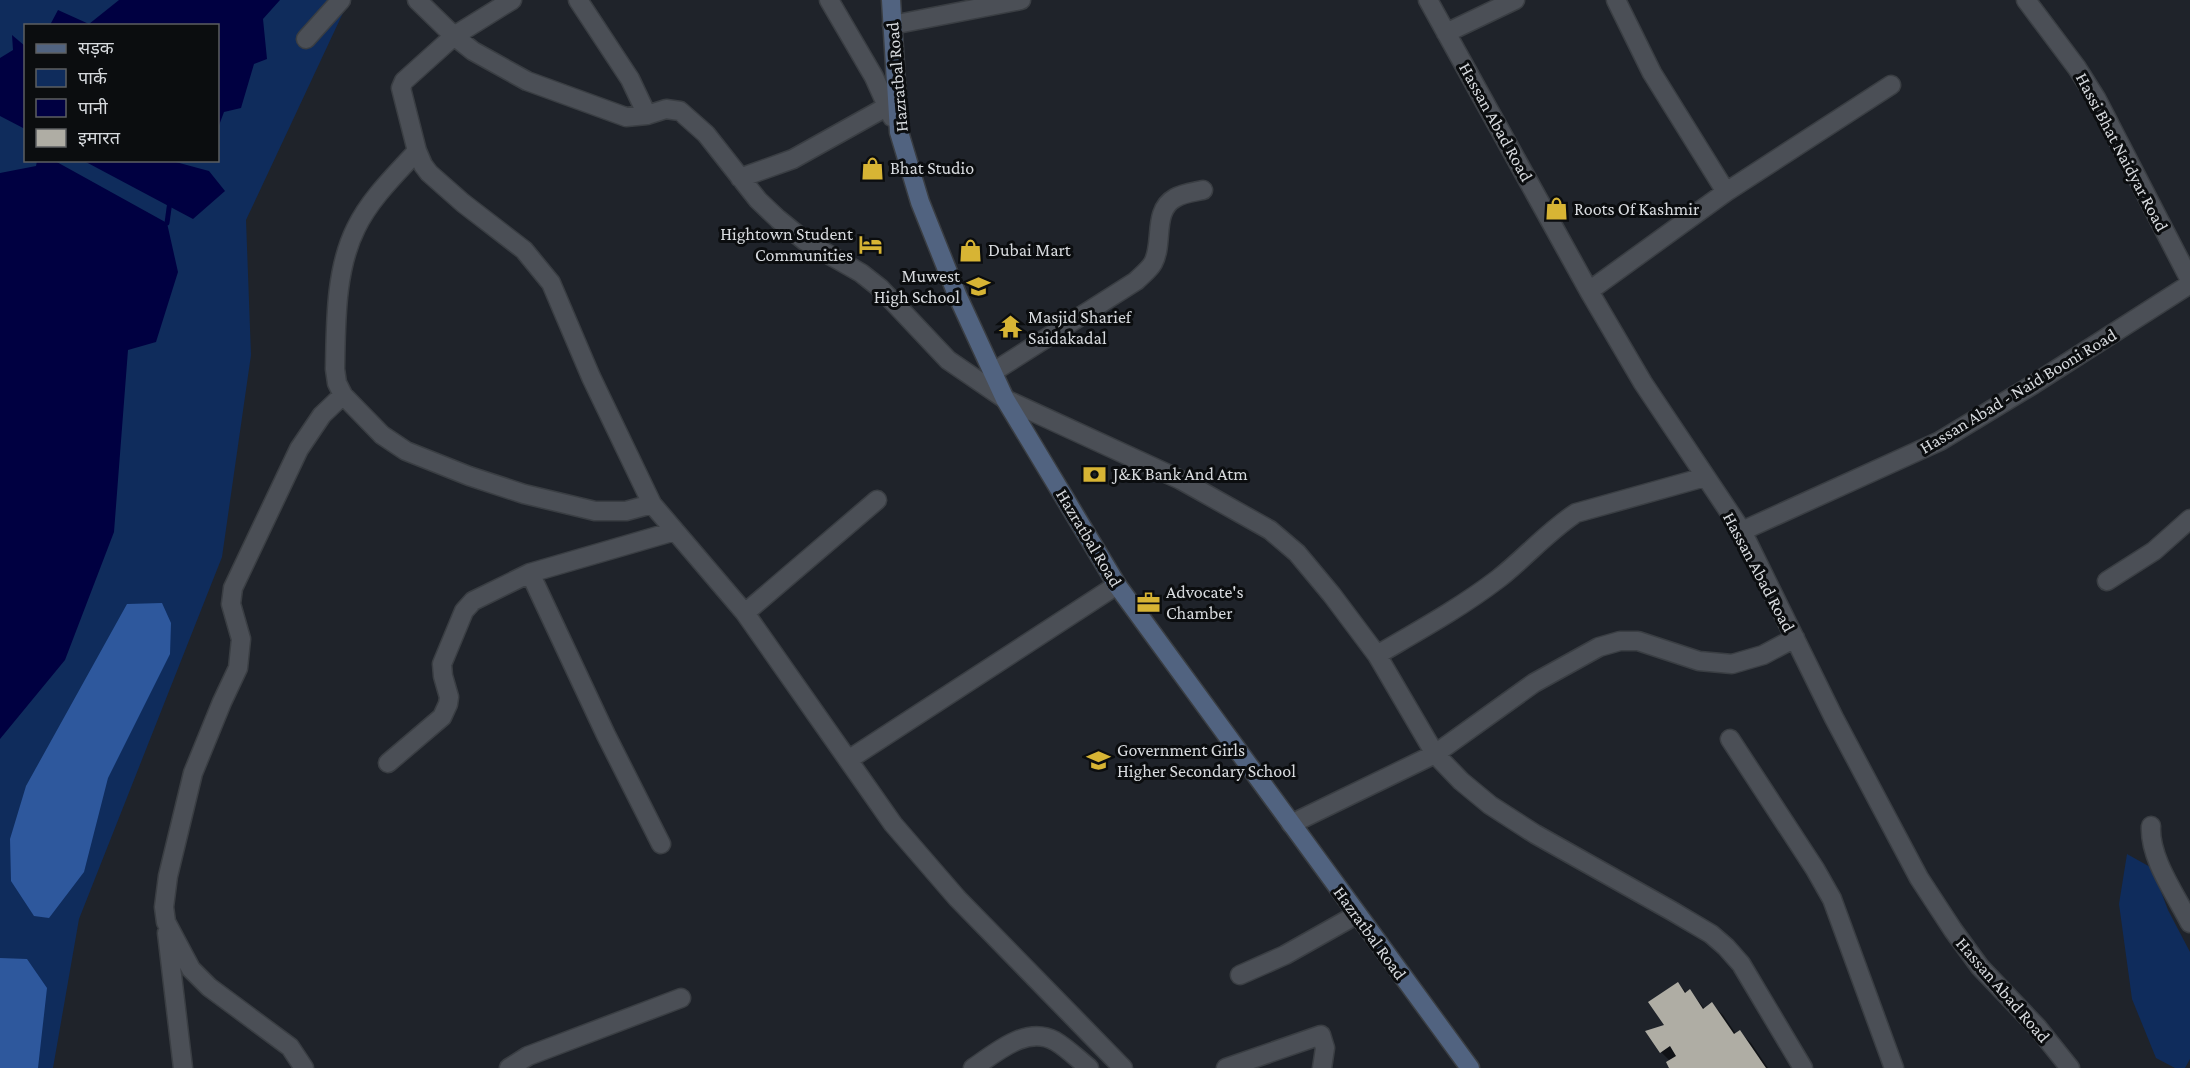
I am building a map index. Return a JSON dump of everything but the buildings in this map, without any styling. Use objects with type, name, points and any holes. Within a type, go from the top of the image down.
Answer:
[{"type":"main road","name":"Hazratbal Road","points":[[891,0],[899,132],[920,202],[958,297],[1005,399],[1116,585],[1470,1068]]},
{"type":"street","points":[[306,39],[341,0]]},
{"type":"street","points":[[417,0],[473,51],[527,81],[626,117],[672,109],[689,118],[706,134],[740,178],[778,219],[805,240],[861,273],[880,288],[948,360],[1005,399],[1181,480],[1270,530],[1297,553],[1377,655],[1435,754],[1475,794],[1534,834],[1711,934],[1741,964],[1803,1068]]},
{"type":"street","points":[[512,0],[454,36],[404,81],[401,88],[417,151],[423,165],[463,203],[524,250],[551,283],[591,377],[652,504],[745,614],[893,824],[957,898],[1123,1068]]},
{"type":"street","points":[[578,0],[630,79],[647,115]]},
{"type":"street","points":[[829,0],[874,77],[899,132]]},
{"type":"street","points":[[892,25],[1021,0]]},
{"type":"street","name":"Hassan Abad Road","points":[[1428,0],[1589,291],[1643,383],[1742,531],[1834,718],[1924,887],[1980,967],[2038,1028],[2070,1068]]},
{"type":"street","points":[[1446,33],[1515,0]]},
{"type":"street","points":[[1616,0],[1652,73],[1726,192]]},
{"type":"street","name":"Hassi Bhat Naidyar Road","points":[[2026,0],[2077,68],[2096,98],[2190,282]]},
{"type":"street","points":[[1589,291],[1726,192],[1891,85]]},
{"type":"street","points":[[740,178],[793,159],[888,106]]},
{"type":"street","points":[[417,151],[372,203],[357,226],[343,262],[335,369],[337,383],[343,395],[382,435],[406,451],[469,476],[524,494],[595,511],[626,511],[652,504]]},
{"type":"street","points":[[993,372],[1136,281],[1153,263],[1158,246],[1160,220],[1169,203],[1177,197],[1203,190]]},
{"type":"street","name":"Hassan Abad - Naid Booni Road","points":[[1742,531],[1940,441],[2034,384],[2190,282]]},
{"type":"street","points":[[183,1068],[164,907],[168,876],[193,773],[238,668],[241,639],[231,604],[233,588],[305,439],[322,415],[343,395]]},
{"type":"street","points":[[1377,655],[1465,602],[1527,555],[1563,521],[1576,513],[1705,477]]},
{"type":"street","points":[[745,614],[877,500]]},
{"type":"street","points":[[2107,581],[2154,551],[2190,519]]},
{"type":"street","points":[[388,763],[442,717],[448,696],[442,664],[468,605],[530,573],[675,531]]},
{"type":"street","points":[[530,573],[606,735],[661,844]]},
{"type":"street","points":[[848,760],[1116,585]]},
{"type":"street","points":[[1291,824],[1435,754],[1534,683],[1599,647],[1620,641],[1638,640],[1699,661],[1732,664],[1763,655],[1795,638]]},
{"type":"street","points":[[1730,739],[1832,899],[1894,1068]]},
{"type":"street","points":[[2151,826],[2150,837],[2154,852],[2190,923]]},
{"type":"street","points":[[1240,975],[1284,956],[1356,915]]},
{"type":"street","points":[[166,922],[191,969],[209,987],[290,1047],[304,1068]]},
{"type":"street","points":[[509,1068],[528,1056],[681,998]]},
{"type":"street","points":[[1226,1068],[1326,1032],[1322,1068]]},
{"type":"street","points":[[973,1068],[1016,1041],[1033,1036],[1053,1040],[1089,1068]]},
{"type":"green space","points":[[0,0],[349,0],[246,220],[251,355],[222,557],[79,919],[53,1068],[0,1068]]},
{"type":"green space","points":[[2127,854],[2152,868],[2168,910],[2190,952],[2190,1059],[2185,1068],[2175,1068],[2156,1058],[2132,999],[2119,904]]},
{"type":"shaded area","points":[[162,603],[171,623],[170,654],[108,778],[84,872],[49,918],[34,916],[11,881],[10,839],[26,786],[127,604]]},
{"type":"shaded area","points":[[0,958],[27,959],[47,988],[38,1068],[0,1068]]},
{"type":"water","points":[[119,0],[280,0],[263,19],[267,59],[254,64],[241,108],[224,112],[219,125],[219,24],[89,24]]},
{"type":"water","points":[[58,10],[89,24],[51,24]]},
{"type":"water","points":[[12,35],[24,45],[24,128],[0,116],[0,58],[13,50]]},
{"type":"water","points":[[37,162],[57,162],[167,223],[178,272],[156,342],[128,350],[114,532],[65,660],[0,739],[0,173],[36,166]]},
{"type":"water","points":[[86,162],[176,162],[209,171],[225,191],[193,219]]},
{"type":"waterway","points":[[167,223],[170,201]]},
{"type":"place","name":"Bhat Studio","points":[[872,168]]},
{"type":"place","name":"Roots Of Kashmir","points":[[1556,209]]},
{"type":"place","name":"Hightown Student Communities","points":[[871,244]]},
{"type":"place","name":"Dubai Mart","points":[[970,250]]},
{"type":"place","name":"Muwest High School","points":[[978,286]]},
{"type":"place","name":"Masjid Sharief Saidakadal","points":[[1010,327]]},
{"type":"place","name":"J&K Bank And Atm","points":[[1095,474]]},
{"type":"place","name":"Advocate's Chamber","points":[[1148,602]]},
{"type":"place","name":"Government Girls Higher Secondary School","points":[[1099,760]]}]
